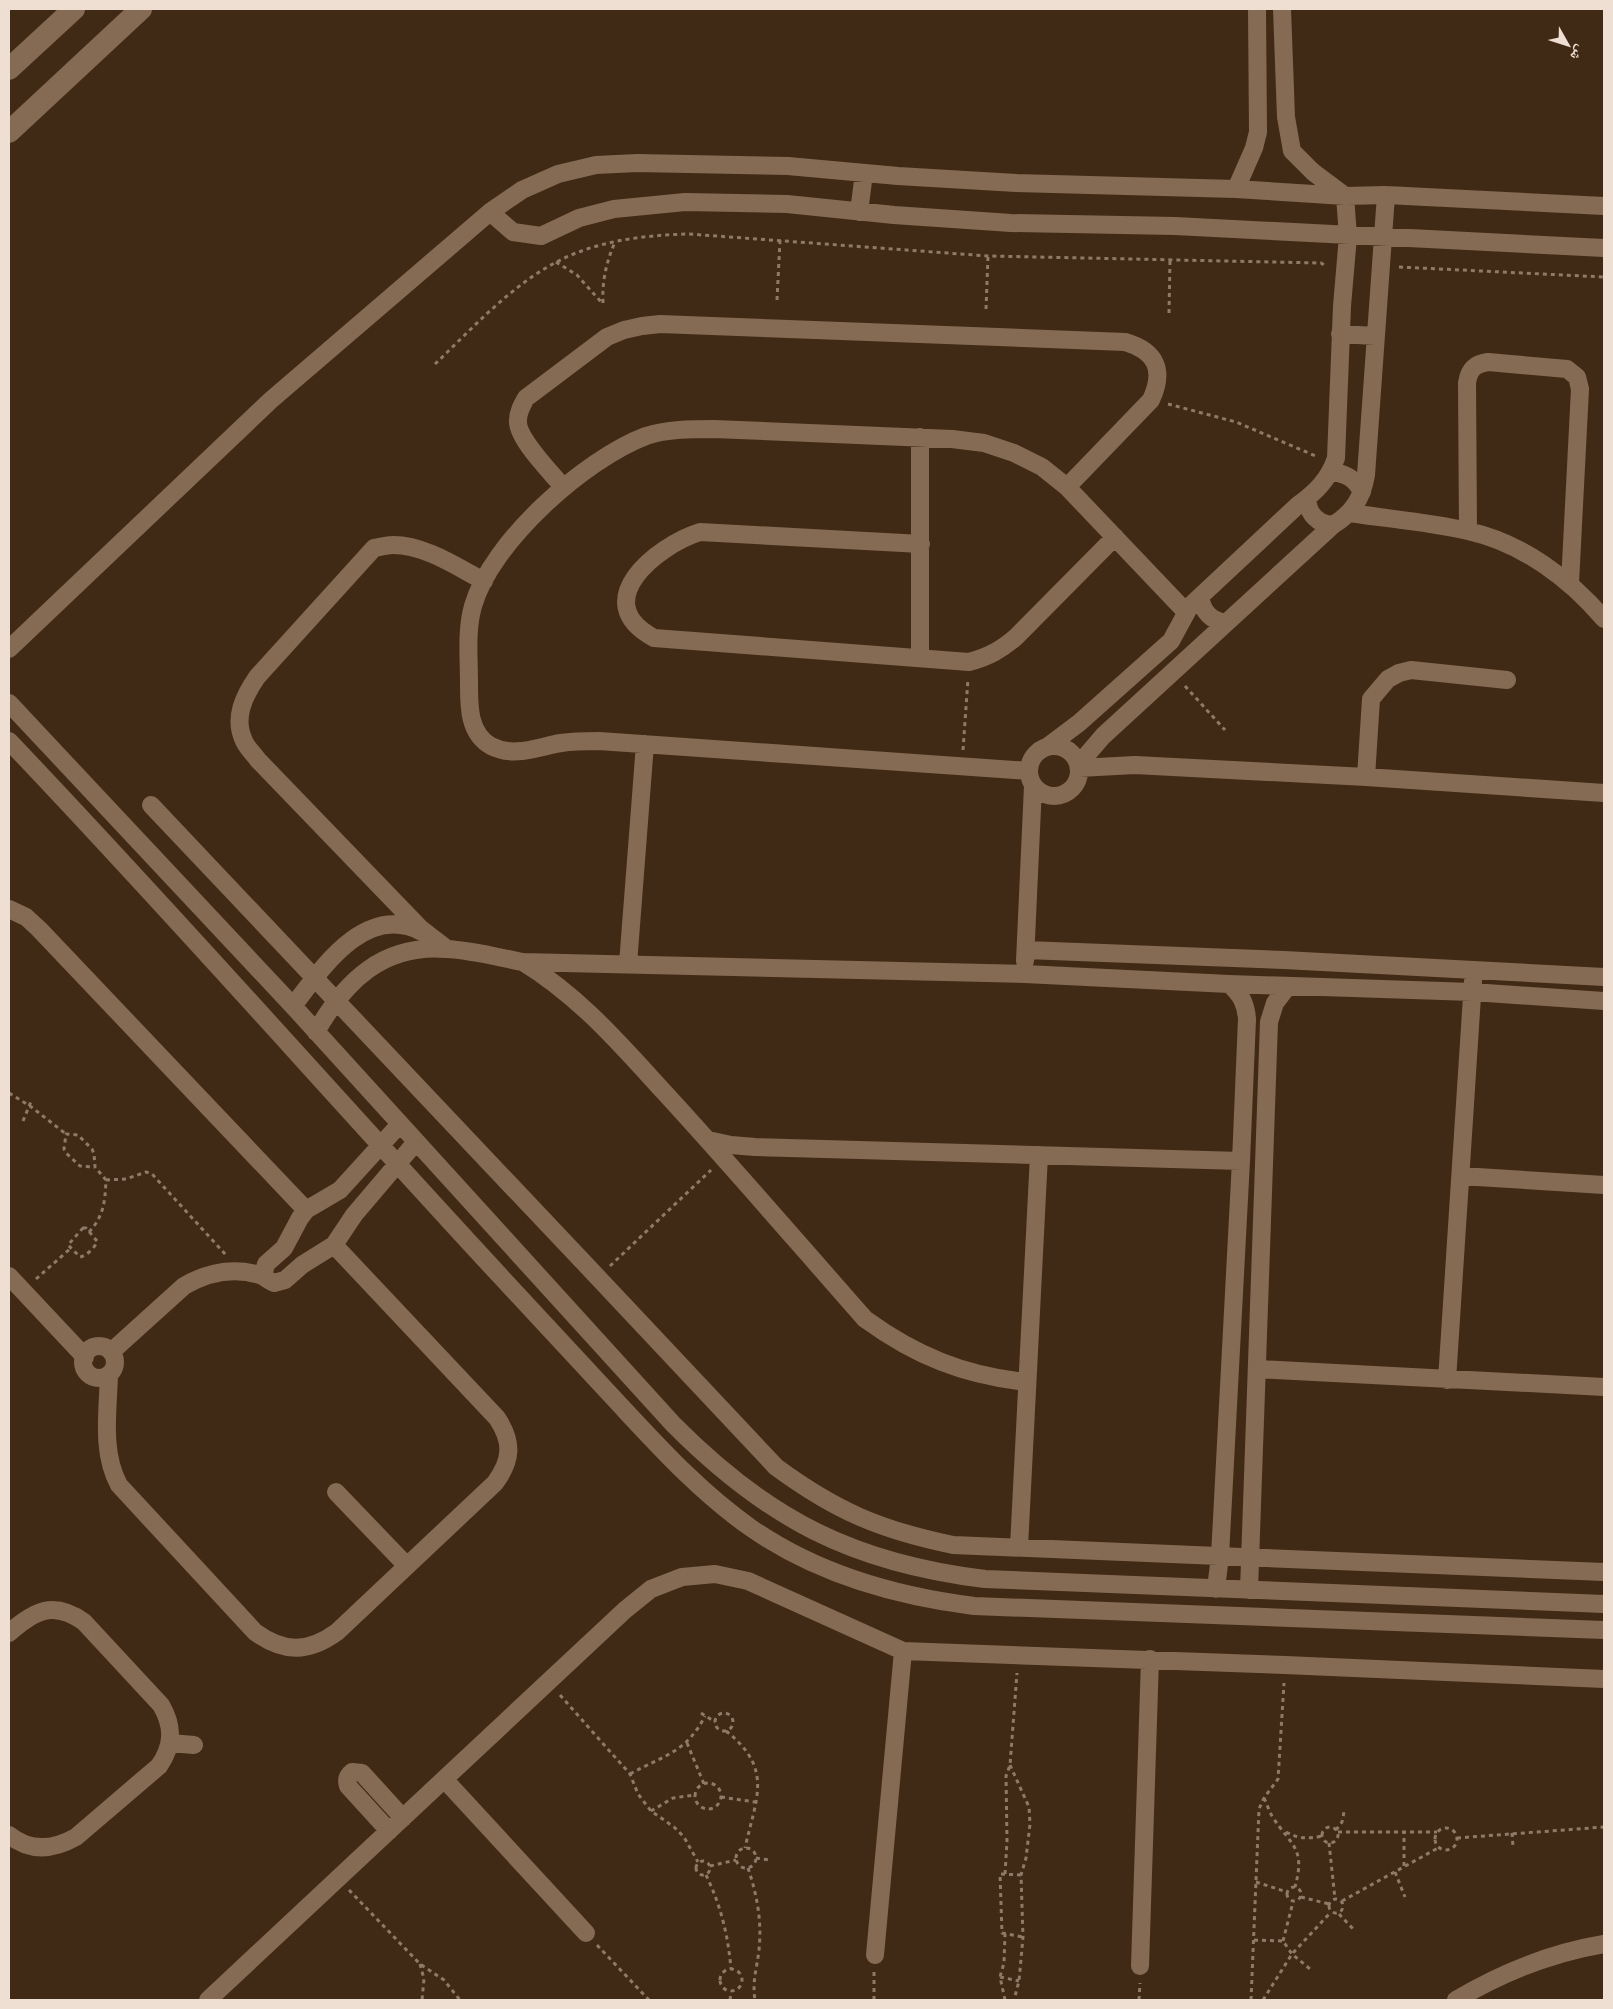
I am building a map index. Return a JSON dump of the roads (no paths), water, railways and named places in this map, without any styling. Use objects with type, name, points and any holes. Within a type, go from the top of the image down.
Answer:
[{"type":"street","points":[[9,69],[74,9]]},
{"type":"street","points":[[9,132],[141,9]]},
{"type":"street","points":[[1236,189],[1254,148],[1258,132],[1257,9]]},
{"type":"street","points":[[1024,974],[1031,778],[1034,756],[1079,723],[1171,641],[1186,612],[1298,505],[1320,487],[1332,469],[1336,458],[1340,334],[1348,236],[1345,196],[1313,172],[1292,151],[1286,117],[1282,9]]},
{"type":"street","points":[[9,649],[271,400],[490,212],[522,190],[558,174],[596,165],[636,163],[788,166],[1016,183],[1236,189],[1345,196],[1386,195],[1604,206]]},
{"type":"street","points":[[859,212],[864,173]]},
{"type":"street","points":[[1079,766],[1103,736],[1225,623],[1350,513],[1362,492],[1366,475],[1386,195]]},
{"type":"street","points":[[490,212],[513,232],[541,236],[580,218],[614,209],[685,202],[787,204],[859,212],[1011,224],[1175,226],[1348,236],[1383,235],[1604,248]]},
{"type":"street","points":[[563,487],[520,433],[517,421],[520,409],[526,398],[607,337],[624,330],[660,324],[1125,342],[1140,347],[1152,356],[1158,371],[1158,386],[1152,400],[1067,487]]},
{"type":"street","points":[[1340,334],[1375,336]]},
{"type":"street","points":[[1468,530],[1468,375],[1472,368],[1479,363],[1488,362],[1567,369],[1577,377],[1580,389],[1570,584]]},
{"type":"street","points":[[1047,747],[1056,746],[1064,749],[1072,754],[1079,766],[1075,785],[1070,791],[1054,797],[1046,796],[1031,778],[962,766],[580,741],[525,751],[507,752],[490,745],[477,731],[469,714],[469,631],[473,606],[484,581],[505,547],[563,487],[617,449],[648,435],[682,429],[714,429],[952,439],[984,443],[1014,453],[1042,467],[1067,487],[1186,612]]},
{"type":"street","points":[[920,438],[920,658]]},
{"type":"street","points":[[1332,469],[1350,477],[1362,492]]},
{"type":"street","points":[[1307,498],[1310,512],[1314,518],[1333,526]]},
{"type":"street","points":[[1350,513],[1468,530],[1511,546],[1552,569],[1570,584],[1604,619]]},
{"type":"street","points":[[921,544],[700,532],[683,537],[668,546],[642,568],[629,587],[626,607],[631,620],[640,631],[654,638],[969,662],[986,657],[1002,649],[1016,638],[1115,537]]},
{"type":"street","points":[[429,936],[258,760],[244,741],[240,719],[244,696],[257,677],[374,548],[394,545],[414,548],[484,581]]},
{"type":"street","points":[[1200,597],[1205,612],[1210,617],[1225,623]]},
{"type":"street","points":[[1171,641],[1176,640],[1187,645],[1191,655]]},
{"type":"street","points":[[1366,777],[1370,699],[1388,679],[1399,673],[1411,670],[1507,680]]},
{"type":"street","points":[[9,703],[293,1006],[673,1424],[725,1473],[783,1514],[814,1532],[872,1555],[915,1568],[950,1575],[986,1579],[1604,1604]]},
{"type":"street","points":[[35,730],[24,732],[17,742],[12,745],[130,870],[380,1146],[692,1480],[721,1506],[753,1529],[795,1554],[822,1568],[896,1593],[934,1601],[974,1606],[1604,1630]]},
{"type":"street","points":[[628,964],[645,744]]},
{"type":"street","points":[[1079,766],[1135,765],[1366,777],[1604,793]]},
{"type":"street","points":[[151,805],[423,1094],[599,1276],[776,1467],[808,1490],[841,1510],[877,1526],[914,1537],[953,1545],[1604,1572]]},
{"type":"street","points":[[9,909],[26,917],[39,929],[306,1210]]},
{"type":"street","points":[[293,1006],[339,950],[372,929],[386,925],[401,925],[416,929],[447,949]]},
{"type":"street","points":[[316,1032],[336,1000],[362,974],[390,956],[406,951],[423,949],[447,949],[522,962],[1024,974],[1229,984],[1472,992],[1604,1000]]},
{"type":"street","points":[[1026,950],[1284,960],[1604,977]]},
{"type":"street","points":[[1284,960],[1276,973],[1278,980],[1285,986]]},
{"type":"street","points":[[522,962],[556,984],[587,1010],[708,1140],[865,1319],[889,1336],[941,1363],[997,1379],[1026,1382]]},
{"type":"street","points":[[1449,992],[1450,969]]},
{"type":"street","points":[[1447,1380],[1474,970]]},
{"type":"street","points":[[1216,1589],[1220,1556],[1241,1161],[1246,1009],[1237,991],[1229,984]]},
{"type":"street","points":[[1249,1590],[1258,1369],[1268,1022],[1275,1003],[1285,986]]},
{"type":"street","points":[[263,1276],[266,1264],[284,1248],[306,1210],[340,1190],[400,1124]]},
{"type":"street","points":[[708,1140],[731,1145],[755,1147],[1241,1161]]},
{"type":"street","points":[[112,1352],[184,1286],[208,1274],[234,1271],[263,1276],[274,1283],[280,1283],[290,1277],[302,1265],[334,1245],[354,1215],[416,1142]]},
{"type":"street","points":[[1019,1547],[1039,1154]]},
{"type":"street","points":[[1461,1176],[1604,1185]]},
{"type":"street","points":[[109,1375],[100,1378],[90,1375],[84,1367],[85,1357],[92,1349],[97,1347],[112,1352],[115,1364],[109,1375],[108,1449],[109,1462],[119,1485],[255,1632],[267,1641],[281,1646],[296,1648],[311,1646],[325,1640],[337,1632],[495,1483],[504,1471],[508,1458],[509,1443],[497,1418],[334,1245]]},
{"type":"street","points":[[9,1276],[85,1357]]},
{"type":"street","points":[[1258,1369],[1447,1380],[1604,1386]]},
{"type":"street","points":[[336,1492],[406,1566]]},
{"type":"street","points":[[208,2000],[625,1610],[651,1589],[682,1577],[716,1574],[748,1581],[903,1651],[1150,1659],[1604,1680]]},
{"type":"street","points":[[9,1633],[25,1619],[36,1613],[48,1610],[62,1610],[73,1614],[84,1622],[160,1705],[169,1723],[170,1743],[166,1756],[159,1766],[76,1837],[62,1845],[46,1848],[30,1847],[16,1841],[9,1835]]},
{"type":"street","points":[[874,1955],[903,1651]]},
{"type":"street","points":[[1140,1966],[1150,1659]]},
{"type":"street","points":[[170,1743],[194,1745]]},
{"type":"street","points":[[389,1830],[348,1786],[346,1781],[352,1772],[362,1773],[403,1818]]},
{"type":"street","points":[[444,1779],[586,1933]]},
{"type":"street","points":[[1456,2000],[1488,1981],[1533,1962],[1580,1948],[1604,1944]]}]
